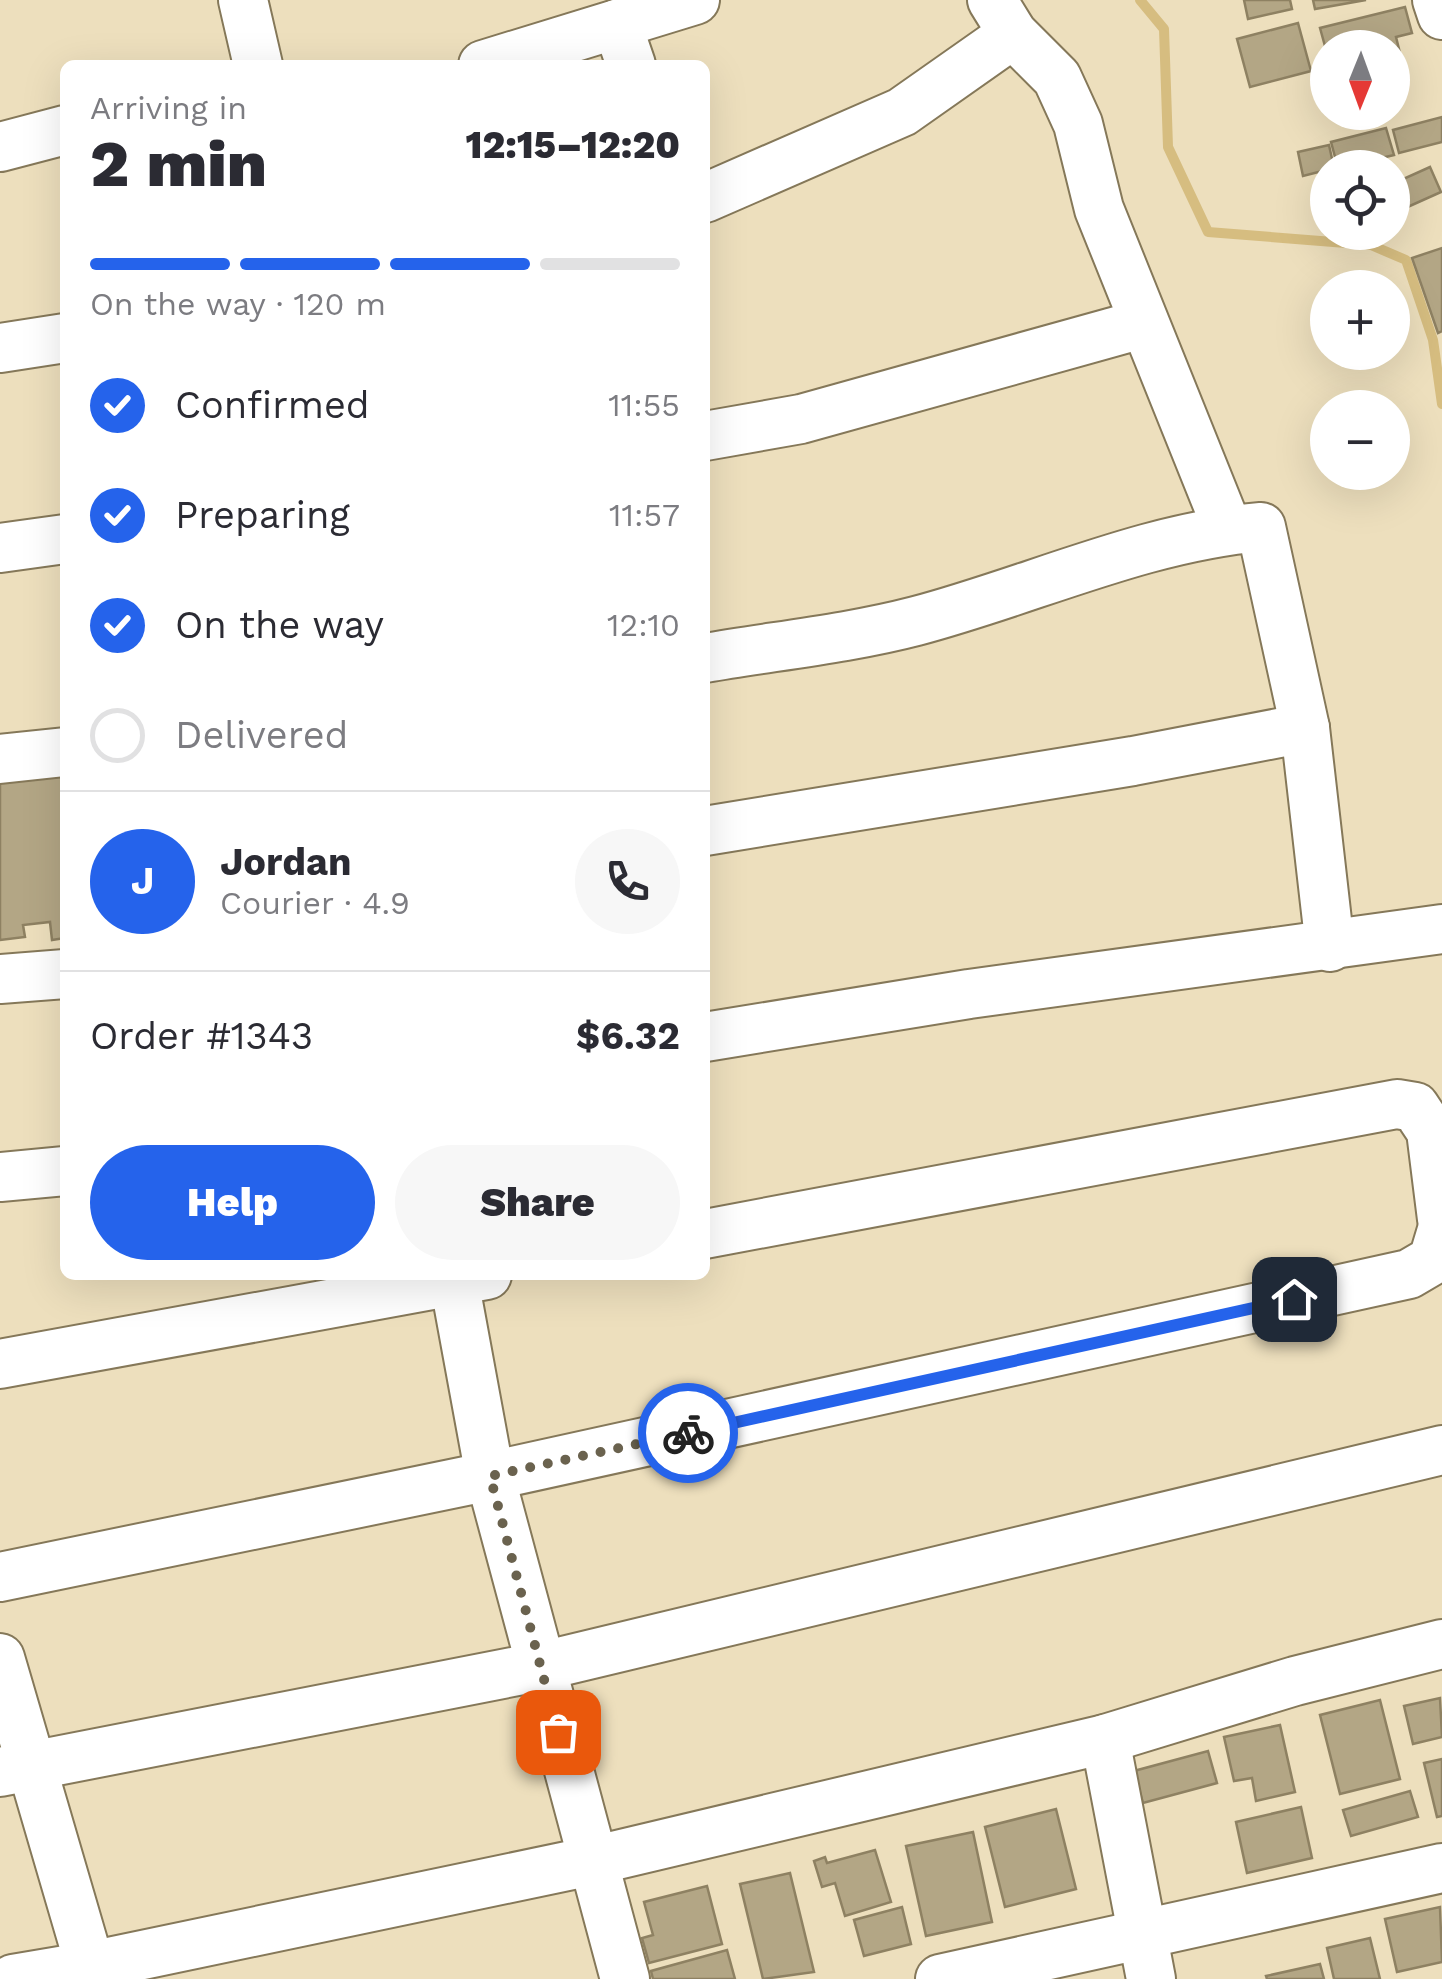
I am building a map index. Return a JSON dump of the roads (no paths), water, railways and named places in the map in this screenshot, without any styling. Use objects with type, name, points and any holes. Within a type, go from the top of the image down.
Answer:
[{"type":"street","points":[[243,0],[257,60]]},
{"type":"street","points":[[517,60],[624,44],[695,0]]},
{"type":"street","points":[[710,196],[902,112],[1003,17],[1057,78],[1071,108],[1098,209],[1228,530]]},
{"type":"street","points":[[0,147],[60,131]]},
{"type":"street","points":[[710,435],[802,419],[1142,324]]},
{"type":"street","points":[[0,348],[60,339]]},
{"type":"street","points":[[710,657],[913,622],[1150,549],[1228,530],[1262,527],[1305,728],[1330,947]]},
{"type":"street","points":[[0,548],[60,540]]},
{"type":"street","points":[[710,830],[1133,761],[1305,728]]},
{"type":"street","points":[[0,760],[60,753]]},
{"type":"street","points":[[710,1036],[968,994],[1442,929]]},
{"type":"street","points":[[0,979],[60,974]]},
{"type":"street","points":[[710,1233],[1397,1104],[1416,1107],[1432,1131],[1442,1218]]},
{"type":"street","points":[[0,1177],[60,1171]]},
{"type":"street","points":[[0,1576],[490,1476],[1409,1274],[1433,1260],[1442,1230]]},
{"type":"street","points":[[0,1364],[449,1280]]},
{"type":"street","points":[[465,1280],[490,1476],[538,1668],[596,1860],[625,1979]]},
{"type":"street","points":[[15,1769],[538,1668],[1442,1450]]},
{"type":"street","points":[[14,1979],[596,1860],[1105,1739],[1294,1681],[1442,1644]]},
{"type":"street","points":[[0,1658],[15,1769],[90,1966]]},
{"type":"street","points":[[1105,1739],[1146,1957]]},
{"type":"street","points":[[940,1979],[1146,1957],[1442,1868]]},
{"type":"waterway","points":[[1140,0],[1164,29],[1168,147],[1208,232],[1371,245],[1406,260],[1433,340],[1442,404]]}]
